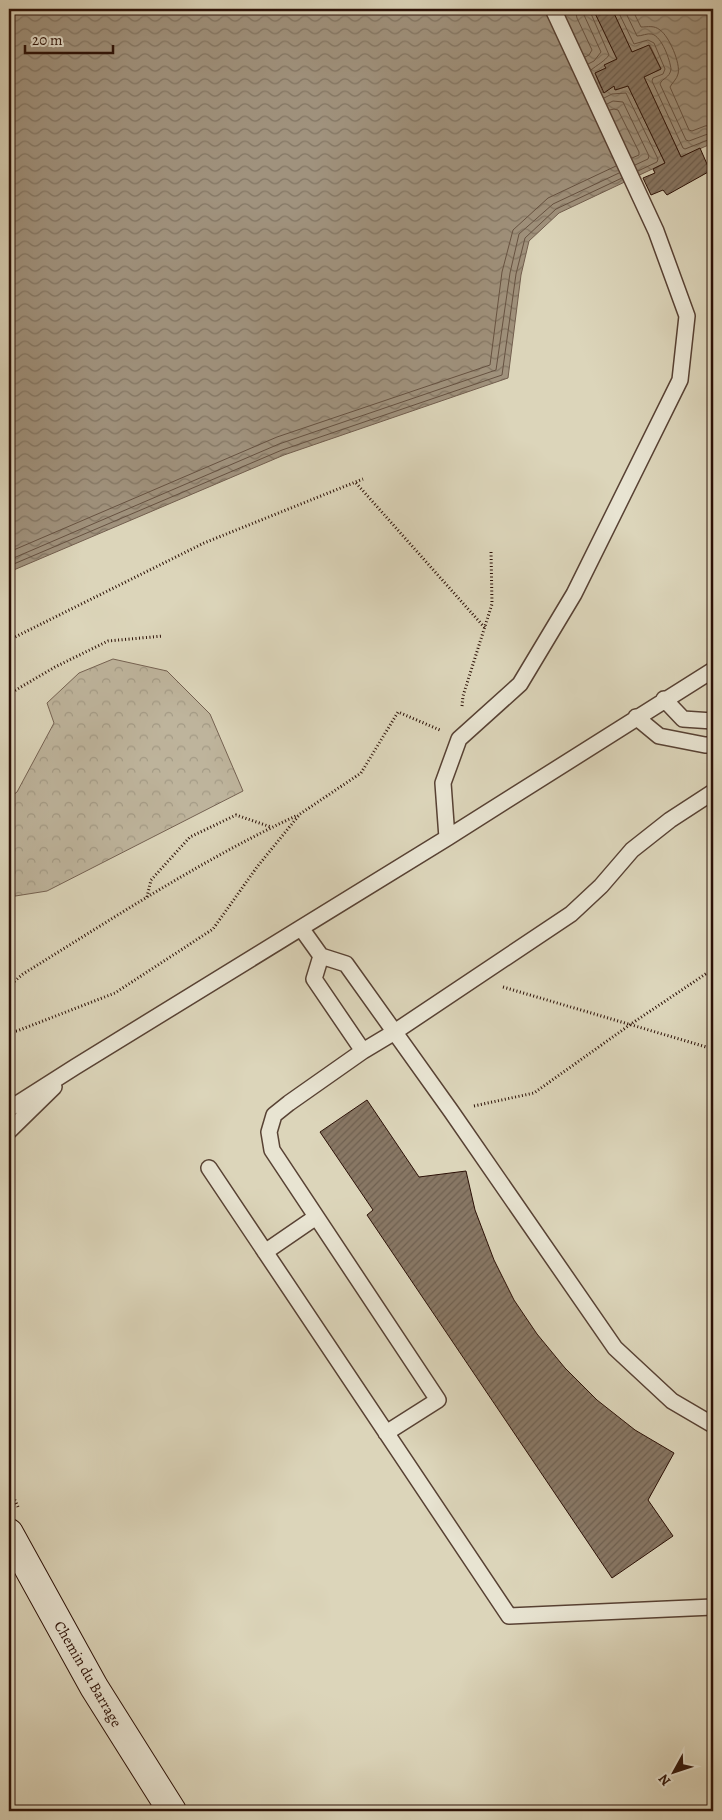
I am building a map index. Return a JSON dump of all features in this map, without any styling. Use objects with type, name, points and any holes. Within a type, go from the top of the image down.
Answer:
[{"type":"main road","name":"Chemin du Barrage","points":[[9,1533],[94,1687],[172,1811]]},
{"type":"lane","points":[[447,838],[443,783],[459,739],[520,684],[574,594],[680,380],[686,316],[656,231],[553,9]]},
{"type":"lane","points":[[9,1109],[75,1066],[447,838],[664,699],[713,670]]},
{"type":"lane","points":[[664,699],[683,718],[713,720]]},
{"type":"lane","points":[[636,717],[659,736],[713,745]]},
{"type":"lane","points":[[386,1433],[438,1400],[272,1150],[269,1132],[274,1115],[363,1051],[571,914],[602,886],[632,850],[670,820],[713,792]]},
{"type":"lane","points":[[301,928],[321,956],[346,964],[393,1033],[451,1111],[615,1348],[672,1401],[713,1425]]},
{"type":"lane","points":[[321,956],[314,979],[363,1051]]},
{"type":"lane","points":[[9,1132],[75,1066]]},
{"type":"lane","points":[[209,1168],[509,1616],[713,1607]]},
{"type":"lane","points":[[265,1252],[316,1217]]},
{"type":"path","points":[[9,640],[204,544],[363,479]]},
{"type":"path","points":[[356,482],[485,628]]},
{"type":"path","points":[[9,986],[22,974],[147,897],[271,828],[300,814],[360,773],[398,712],[459,739],[463,696],[492,604],[491,551]]},
{"type":"path","points":[[9,694],[55,667],[108,641],[163,636]]},
{"type":"path","points":[[9,1032],[115,993],[213,929],[257,867],[300,814]]},
{"type":"path","points":[[147,897],[151,880],[190,837],[236,815],[271,828]]},
{"type":"path","points":[[451,1111],[534,1093],[713,969]]},
{"type":"path","points":[[475,978],[713,1049]]},
{"type":"green space","points":[[113,659],[167,671],[210,714],[243,791],[47,891],[9,897],[9,798],[17,792],[54,723],[47,703],[79,673]]},
{"type":"water","points":[[9,9],[593,9],[617,59],[605,65],[606,68],[595,73],[603,93],[614,86],[616,90],[628,86],[665,163],[559,213],[529,241],[521,275],[508,378],[284,455],[9,572]]},
{"type":"water","points":[[612,9],[713,9],[713,143],[681,157],[644,77],[661,69],[650,45],[632,52]]},
{"type":"building","points":[[593,9],[612,9],[632,52],[649,45],[661,69],[644,77],[681,157],[700,148],[710,171],[667,195],[663,190],[651,195],[643,178],[655,173],[653,169],[665,163],[628,86],[615,90],[614,86],[604,93],[595,73],[606,68],[604,65],[617,59]]},
{"type":"building","points":[[367,1100],[419,1177],[466,1171],[475,1210],[494,1260],[514,1300],[537,1334],[565,1368],[597,1400],[635,1430],[674,1453],[648,1500],[673,1536],[612,1578],[367,1215],[373,1210],[320,1132]]}]
